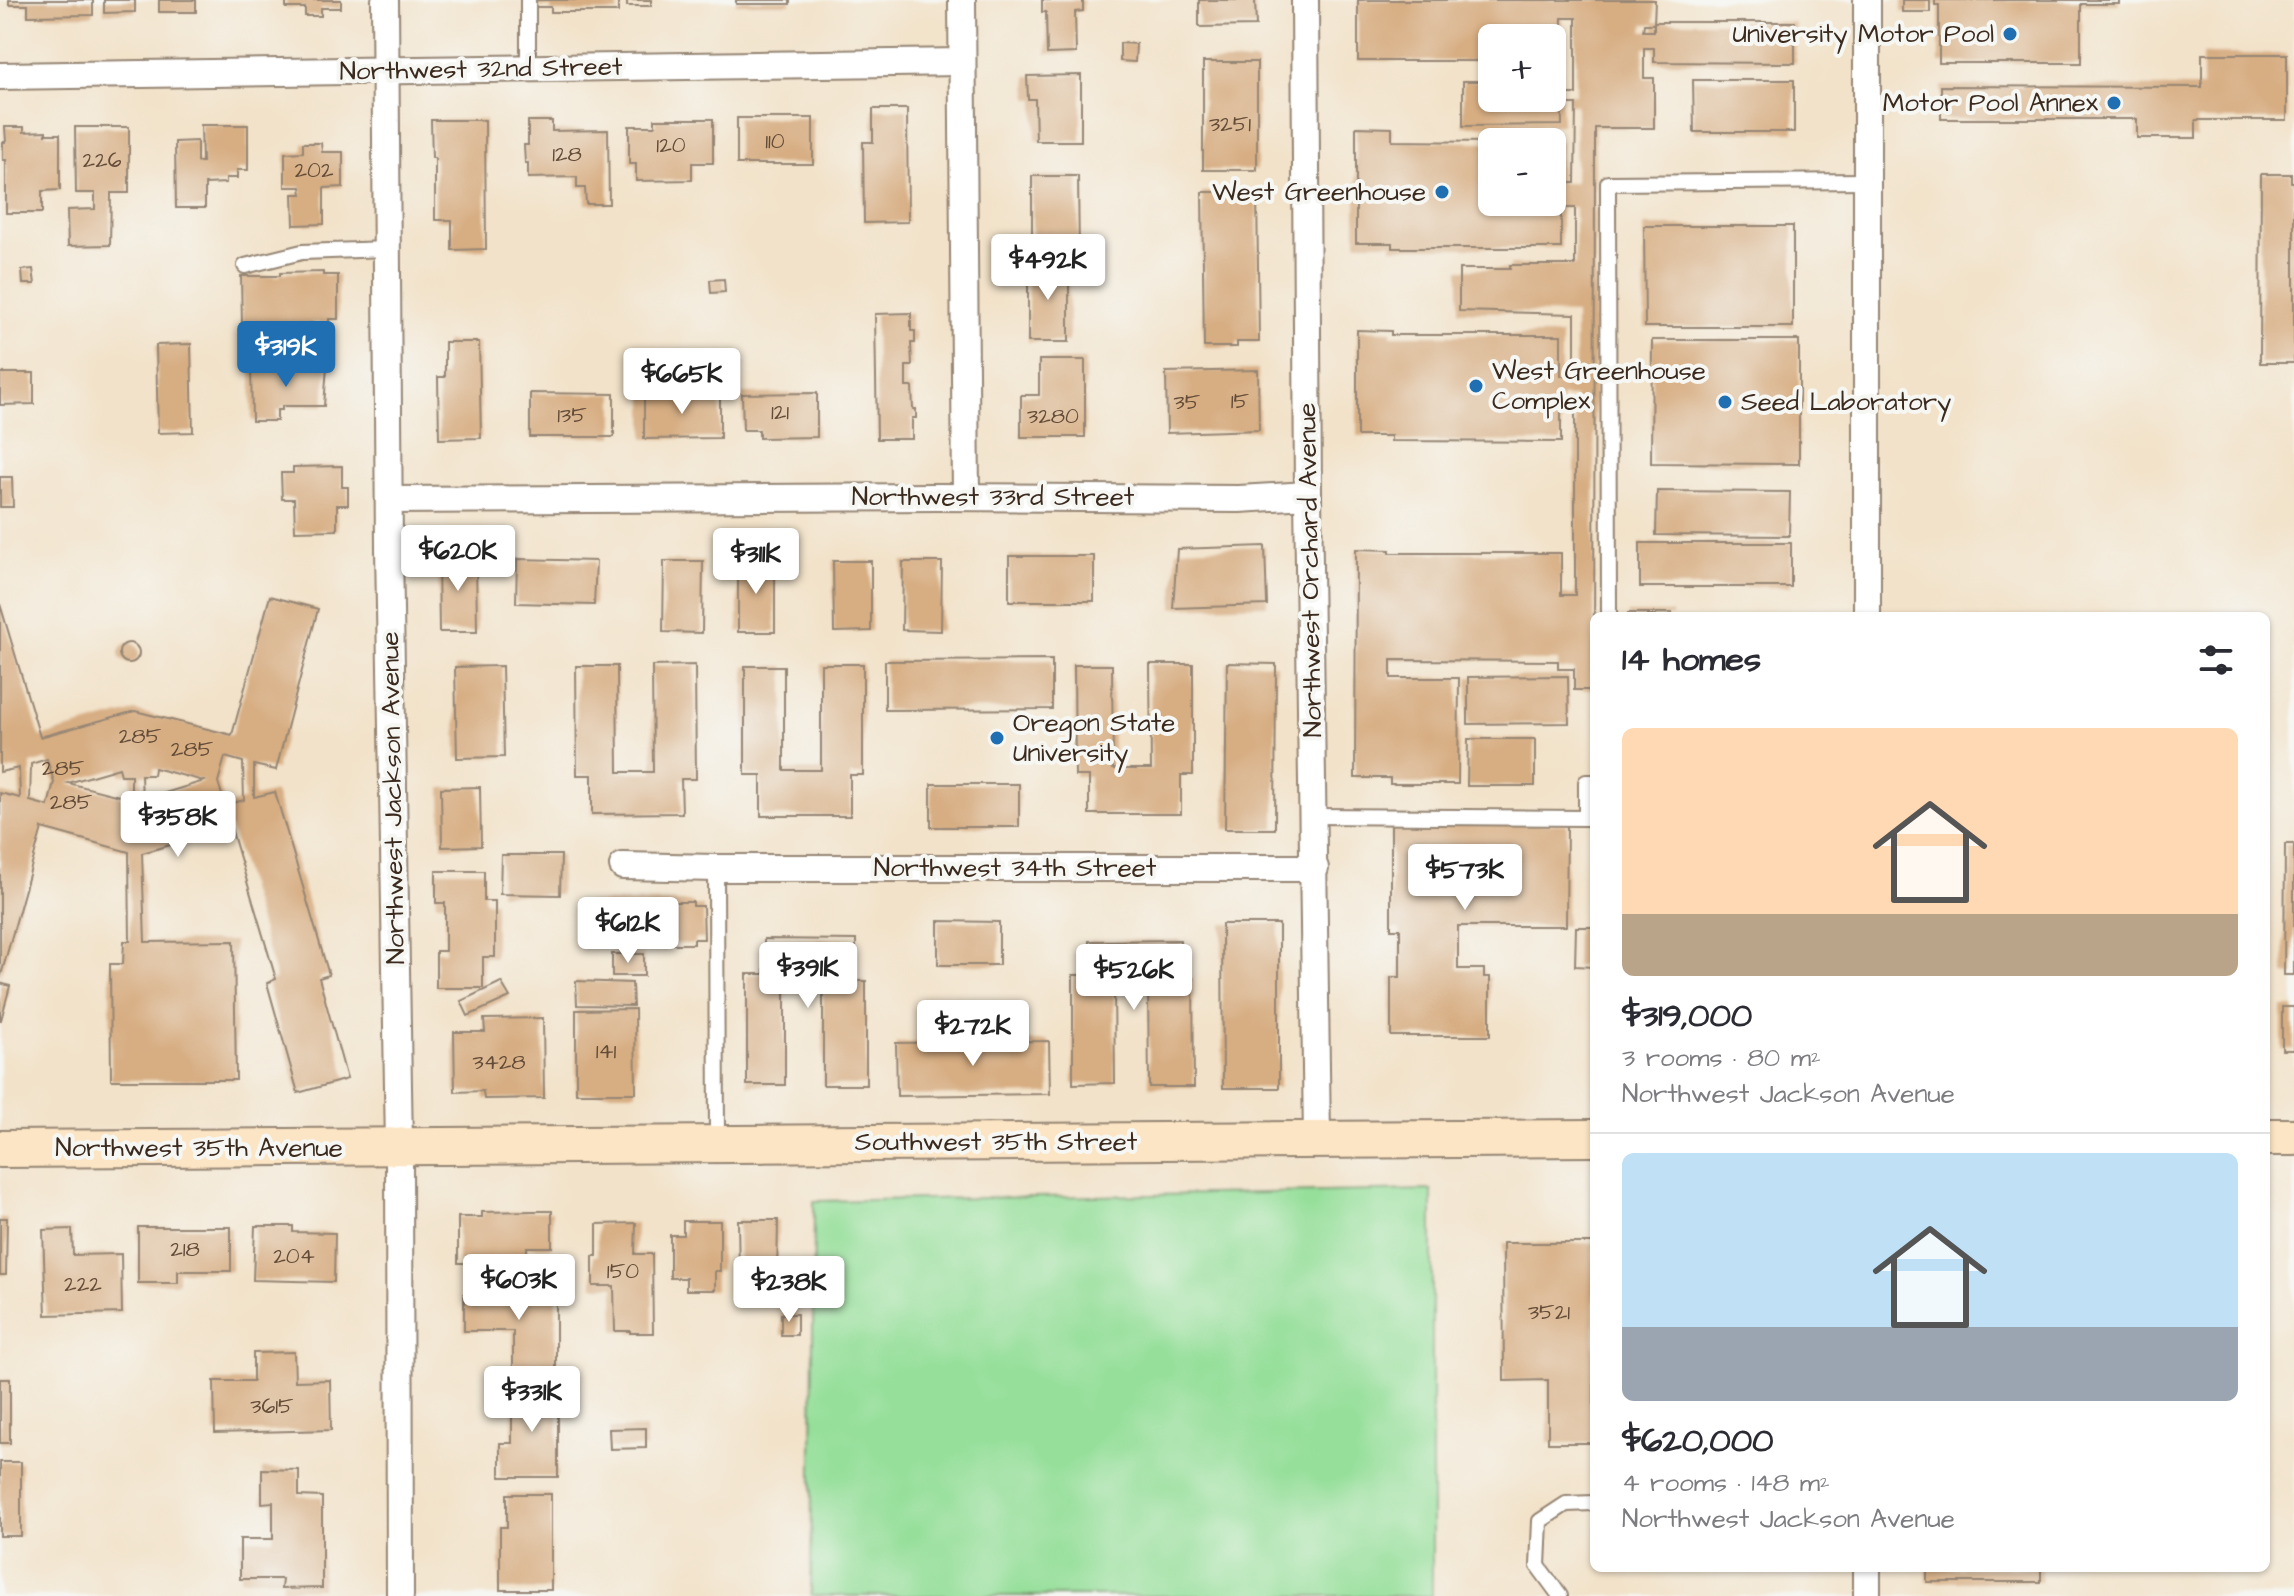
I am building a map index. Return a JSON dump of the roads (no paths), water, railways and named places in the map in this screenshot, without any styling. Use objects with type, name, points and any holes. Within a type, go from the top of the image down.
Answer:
[{"type":"main road","points":[[2270,1137],[2294,1137]]},
{"type":"main road","name":"Southwest 35th Street","points":[[399,1147],[1590,1138]]},
{"type":"main road","name":"Northwest 35th Avenue","points":[[0,1149],[399,1147]]},
{"type":"street","name":"Northwest Jackson Avenue","points":[[385,0],[399,1147],[400,1596]]},
{"type":"street","points":[[962,0],[966,497]]},
{"type":"street","name":"Northwest Orchard Avenue","points":[[1305,0],[1317,1139]]},
{"type":"street","points":[[1867,0],[1867,612]]},
{"type":"street","name":"Northwest 32nd Street","points":[[0,76],[962,62]]},
{"type":"street","name":"Northwest 33rd Street","points":[[389,500],[1239,499],[1308,495]]},
{"type":"street","name":"Northwest 34th Street","points":[[623,866],[1315,868]]},
{"type":"street","points":[[1867,1572],[1867,1596]]},
{"type":"lane","points":[[528,0],[528,68]]},
{"type":"lane","points":[[1609,612],[1608,183],[1867,181]]},
{"type":"lane","points":[[245,266],[302,252],[387,249]]},
{"type":"lane","points":[[1314,816],[1586,818],[1586,782],[1590,782]]},
{"type":"lane","points":[[716,868],[717,1144]]},
{"type":"lane","points":[[1560,1596],[1538,1566],[1540,1521],[1566,1504],[1590,1503]]},
{"type":"place","name":"University Motor Pool","points":[[2010,34]]},
{"type":"place","name":"Motor Pool Annex","points":[[2114,103]]},
{"type":"place","name":"West Greenhouse","points":[[1442,192]]},
{"type":"place","name":"West Greenhouse Complex","points":[[1476,386]]},
{"type":"place","name":"Seed Laboratory","points":[[1725,402]]},
{"type":"place","name":"Oregon State University","points":[[997,738]]}]
